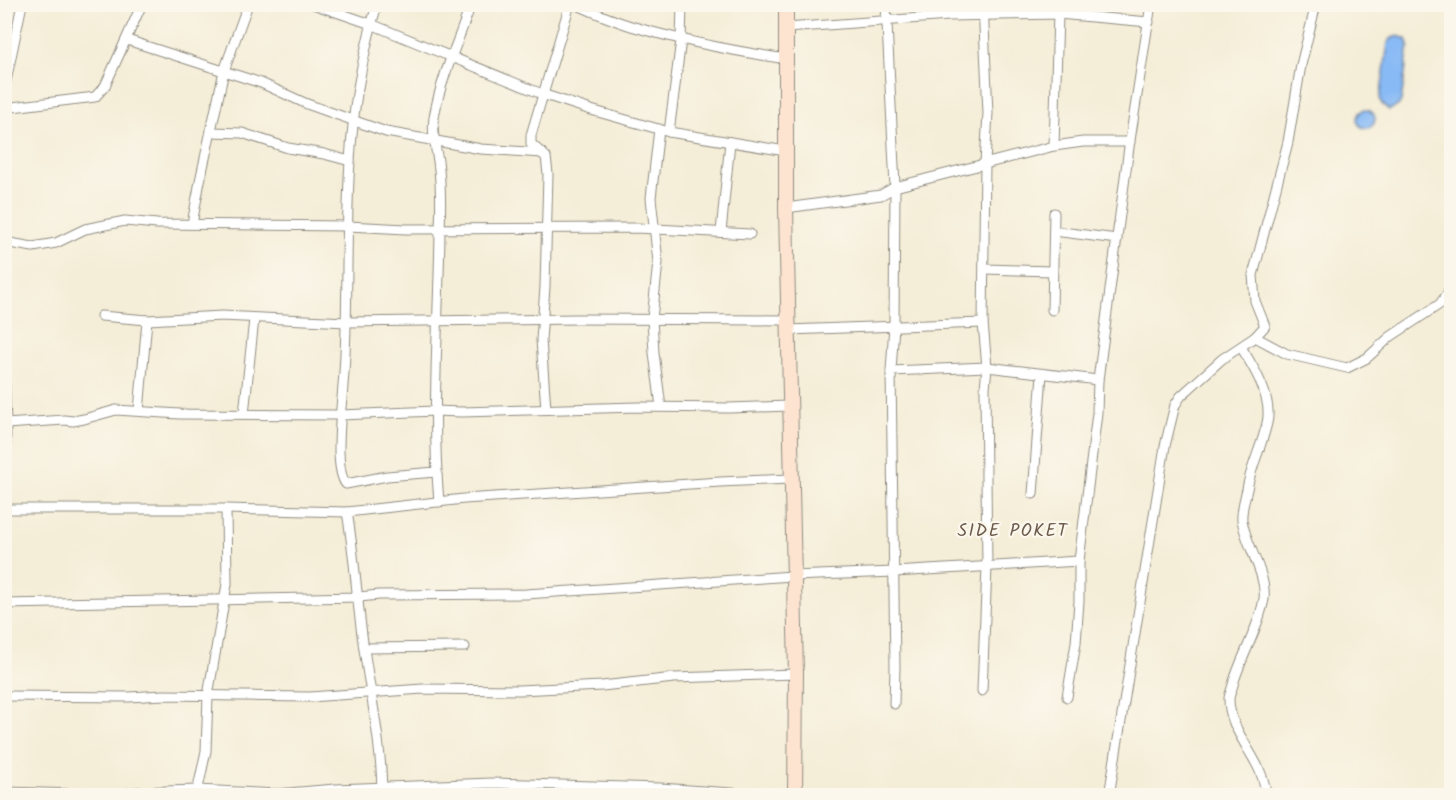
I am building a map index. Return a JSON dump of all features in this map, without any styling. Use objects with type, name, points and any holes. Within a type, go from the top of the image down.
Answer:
[{"type":"main road","points":[[786,4],[786,208],[796,674],[795,795]]},
{"type":"street","points":[[4,91],[22,4]]},
{"type":"street","points":[[4,108],[95,97],[105,86],[142,4]]},
{"type":"street","points":[[192,224],[224,71],[248,4]]},
{"type":"street","points":[[313,4],[371,24],[542,94],[664,131],[786,151]]},
{"type":"street","points":[[377,4],[358,85],[353,121],[348,226],[346,367],[341,415],[340,468],[346,484],[387,476],[436,472]]},
{"type":"street","points":[[439,502],[435,411],[440,229],[438,163],[432,130],[443,80],[471,4]]},
{"type":"street","points":[[546,409],[541,369],[549,198],[546,157],[531,144],[531,135],[570,4]]},
{"type":"street","points":[[575,4],[629,25],[681,40],[786,59]]},
{"type":"street","points":[[661,407],[652,319],[658,262],[651,198],[681,40],[682,4]]},
{"type":"street","points":[[886,4],[895,187],[894,325],[891,371],[894,704]]},
{"type":"street","points":[[982,691],[987,567],[985,388],[987,368],[983,322],[985,163],[988,113],[983,4]]},
{"type":"street","points":[[1070,4],[1070,15]]},
{"type":"street","points":[[1067,697],[1076,632],[1079,561],[1097,413],[1098,380],[1151,4]]},
{"type":"street","points":[[1109,795],[1165,446],[1175,405],[1181,396],[1222,359],[1255,337],[1264,326],[1255,301],[1253,275],[1288,142],[1301,65],[1316,4]]},
{"type":"street","points":[[786,28],[886,21],[1058,14],[1149,22]]},
{"type":"street","points":[[1054,146],[1058,14]]},
{"type":"street","points":[[127,40],[261,83],[307,104],[386,132],[481,149],[542,153]]},
{"type":"street","points":[[212,132],[242,133],[288,148],[350,160]]},
{"type":"street","points":[[720,232],[730,142]]},
{"type":"street","points":[[786,208],[881,195],[895,187],[1054,146],[1083,142],[1130,142]]},
{"type":"street","points":[[1052,310],[1054,213]]},
{"type":"street","points":[[4,242],[33,247],[56,243],[85,229],[125,221],[157,224],[440,229],[656,229],[750,234]]},
{"type":"street","points":[[1054,231],[1117,239]]},
{"type":"street","points":[[985,269],[1052,271]]},
{"type":"street","points":[[1255,337],[1287,354],[1347,368],[1367,358],[1390,337],[1440,304],[1448,293],[1452,279]]},
{"type":"street","points":[[100,316],[147,320],[222,316],[347,322],[652,319],[788,325],[983,322]]},
{"type":"street","points":[[244,414],[254,319]]},
{"type":"street","points":[[139,411],[147,320]]},
{"type":"street","points":[[1241,347],[1252,364],[1267,399],[1268,422],[1249,477],[1242,519],[1251,553],[1264,584],[1264,599],[1229,698],[1233,721],[1258,766],[1266,788],[1266,795]]},
{"type":"street","points":[[4,365],[6,424],[4,553]]},
{"type":"street","points":[[891,371],[987,368],[1098,380]]},
{"type":"street","points":[[1033,494],[1042,374]]},
{"type":"street","points":[[6,424],[73,421],[116,410],[180,414],[341,415],[435,411],[789,406]]},
{"type":"street","points":[[5,509],[226,509],[347,512],[439,502],[791,479]]},
{"type":"street","points":[[197,793],[206,751],[208,696],[227,584],[226,509]]},
{"type":"street","points":[[347,512],[355,557],[364,648],[372,691],[382,791]]},
{"type":"street","points":[[4,604],[379,595],[526,594],[793,576],[1079,561]]},
{"type":"street","points":[[364,648],[465,647]]},
{"type":"street","points":[[4,696],[310,697],[372,691],[519,690],[602,686],[674,678],[796,674]]},
{"type":"street","points":[[4,792],[116,795],[138,792],[278,794],[382,791],[492,783],[660,788],[776,795]]},
{"type":"water","points":[[1398,36],[1407,39],[1409,45],[1401,101],[1398,106],[1389,110],[1380,100],[1388,43],[1392,38]]},
{"type":"water","points":[[1362,110],[1370,110],[1375,115],[1373,126],[1362,128],[1357,123],[1357,115]]},
{"type":"district","name":"SIDE POKET","points":[[1013,530]]}]
